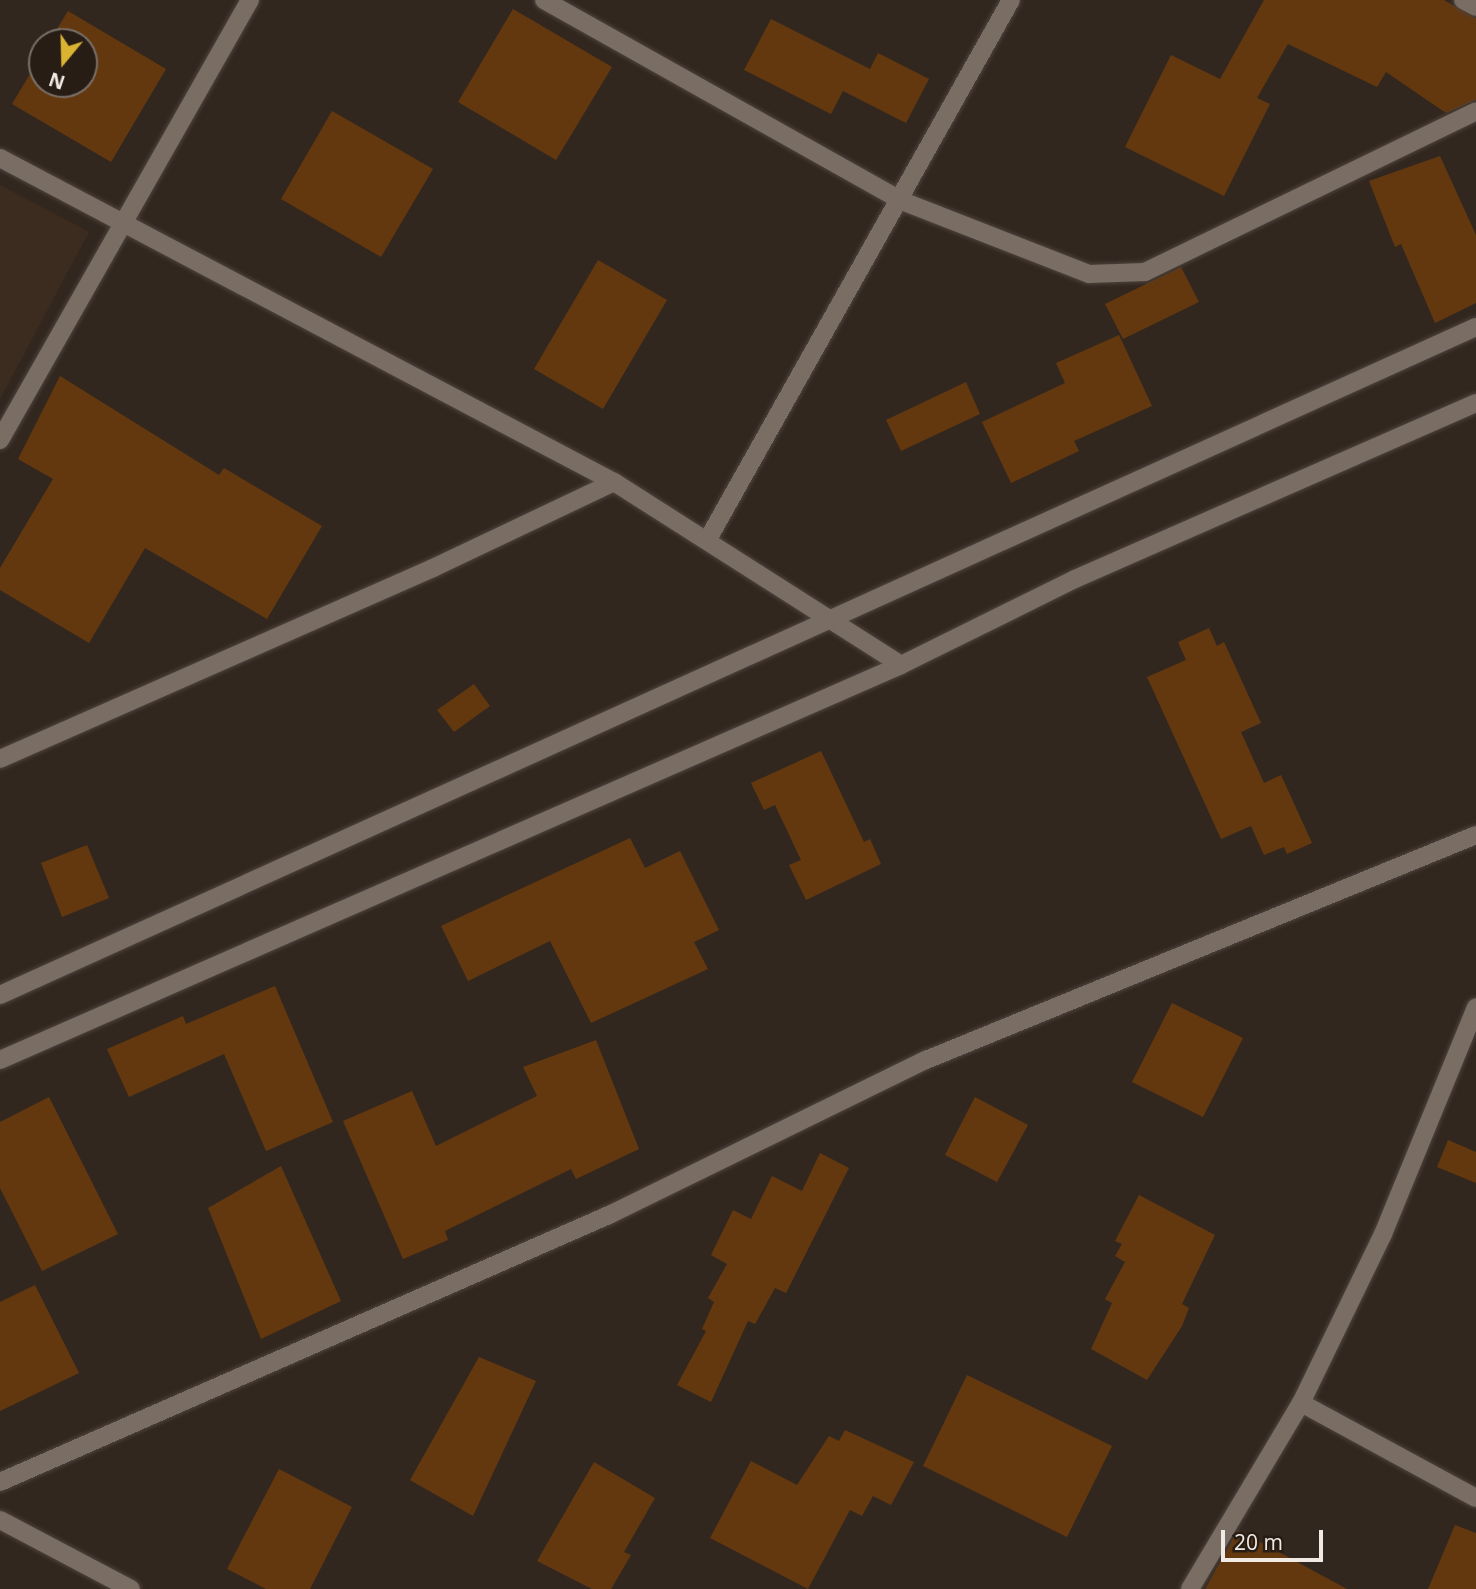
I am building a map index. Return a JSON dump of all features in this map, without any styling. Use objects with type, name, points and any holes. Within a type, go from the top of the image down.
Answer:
[{"type":"street","points":[[0,440],[120,224],[250,0]]},
{"type":"street","points":[[544,0],[902,201],[1088,274],[1124,277],[1145,272],[1476,111]]},
{"type":"street","points":[[708,539],[902,201],[1011,0]]},
{"type":"street","points":[[1463,0],[1476,7]]},
{"type":"street","points":[[0,158],[120,224],[614,482],[829,616],[901,665]]},
{"type":"street","points":[[0,995],[829,616],[1476,327]]},
{"type":"street","points":[[0,1060],[901,665],[1075,579],[1476,403]]},
{"type":"street","points":[[0,759],[433,568],[614,482]]},
{"type":"street","points":[[0,1482],[611,1214],[926,1060],[1476,835]]},
{"type":"street","points":[[1190,1589],[1301,1403],[1383,1234],[1476,1007]]},
{"type":"street","points":[[1301,1403],[1476,1498]]},
{"type":"street","points":[[0,1520],[131,1589]]},
{"type":"shaded area","points":[[0,185],[89,232],[0,399]]},
{"type":"building","points":[[1264,0],[1444,0],[1476,18],[1476,100],[1446,113],[1386,72],[1377,87],[1288,44],[1257,98],[1270,104],[1224,196],[1125,147],[1171,55],[1220,79]]},
{"type":"building","points":[[513,9],[612,67],[556,160],[458,102]]},
{"type":"building","points":[[68,11],[97,28],[58,28]]},
{"type":"building","points":[[771,19],[870,69],[878,53],[929,79],[906,123],[843,91],[831,114],[744,70]]},
{"type":"building","points":[[98,29],[166,69],[111,162],[12,104],[28,77],[28,98],[98,98]]},
{"type":"building","points":[[332,111],[433,169],[381,257],[281,199]]},
{"type":"building","points":[[1440,156],[1476,235],[1476,303],[1435,323],[1401,244],[1395,247],[1369,181]]},
{"type":"building","points":[[598,260],[667,300],[603,409],[534,369]]},
{"type":"building","points":[[1181,267],[1199,302],[1123,339],[1105,304]]},
{"type":"building","points":[[1119,335],[1152,406],[1074,441],[1079,451],[1011,483],[982,422],[1065,383],[1056,363]]},
{"type":"building","points":[[60,376],[219,475],[224,468],[322,526],[267,619],[145,548],[89,643],[0,590],[0,568],[53,479],[18,459]]},
{"type":"building","points":[[966,382],[980,414],[901,451],[886,420]]},
{"type":"building","points":[[1209,628],[1217,646],[1224,642],[1261,723],[1241,732],[1264,783],[1281,775],[1312,843],[1287,854],[1284,847],[1264,855],[1251,826],[1221,839],[1147,677],[1186,660],[1178,642]]},
{"type":"building","points":[[474,684],[490,706],[454,732],[437,710]]},
{"type":"building","points":[[821,751],[864,842],[870,839],[881,864],[806,900],[789,865],[801,860],[775,805],[764,810],[751,783]]},
{"type":"building","points":[[630,838],[645,868],[680,851],[719,930],[694,942],[708,969],[591,1023],[550,941],[468,981],[441,926]]},
{"type":"building","points":[[87,845],[109,898],[62,917],[41,863]]},
{"type":"building","points":[[275,986],[333,1122],[266,1151],[224,1054],[129,1097],[107,1049],[183,1016],[186,1024]]},
{"type":"building","points":[[1172,1003],[1243,1038],[1203,1117],[1132,1082]]},
{"type":"building","points":[[596,1040],[639,1149],[576,1179],[571,1169],[445,1231],[448,1240],[403,1259],[343,1121],[412,1091],[436,1146],[537,1096],[523,1067]]},
{"type":"building","points":[[49,1097],[118,1234],[42,1271],[0,1188],[0,1122]]},
{"type":"building","points":[[975,1097],[1028,1125],[997,1182],[945,1155]]},
{"type":"building","points":[[1448,1140],[1476,1152],[1476,1183],[1437,1167]]},
{"type":"building","points":[[820,1153],[849,1168],[786,1293],[775,1288],[755,1324],[748,1321],[711,1402],[677,1385],[706,1331],[702,1329],[714,1302],[708,1298],[727,1264],[711,1255],[733,1210],[751,1219],[772,1176],[802,1191]]},
{"type":"building","points":[[281,1166],[341,1301],[261,1339],[208,1208]]},
{"type":"building","points":[[1139,1195],[1215,1235],[1182,1304],[1189,1308],[1182,1326],[1147,1380],[1091,1349],[1112,1303],[1105,1299],[1125,1262],[1115,1256],[1122,1244],[1115,1241]]},
{"type":"building","points":[[35,1285],[79,1373],[0,1411],[0,1302]]},
{"type":"building","points":[[479,1357],[536,1381],[473,1516],[410,1480]]},
{"type":"building","points":[[967,1375],[1112,1446],[1067,1537],[923,1466]]},
{"type":"building","points":[[845,1430],[914,1462],[891,1505],[873,1496],[862,1516],[850,1510],[808,1589],[710,1538],[751,1461],[797,1485],[829,1436],[839,1441]]},
{"type":"building","points":[[594,1462],[655,1498],[624,1552],[631,1555],[611,1589],[592,1589],[537,1561]]},
{"type":"building","points":[[279,1469],[352,1507],[310,1589],[266,1589],[227,1569]]},
{"type":"building","points":[[1455,1525],[1476,1533],[1476,1589],[1428,1589]]},
{"type":"building","points":[[1238,1530],[1347,1589],[1205,1589]]}]
